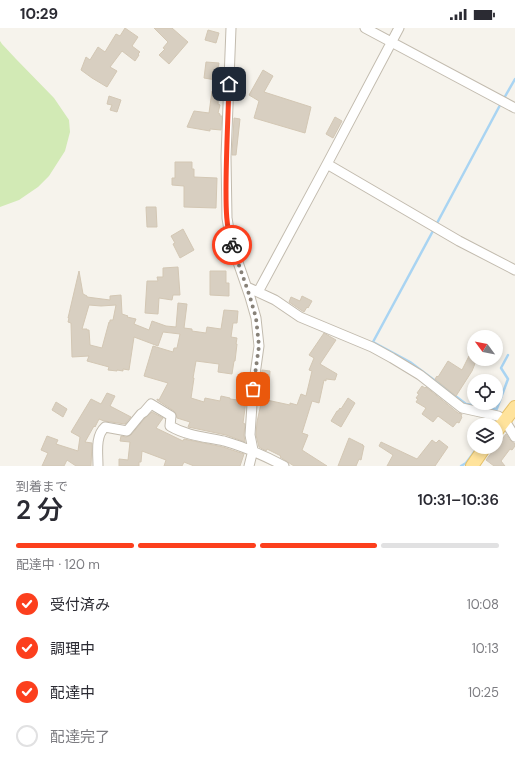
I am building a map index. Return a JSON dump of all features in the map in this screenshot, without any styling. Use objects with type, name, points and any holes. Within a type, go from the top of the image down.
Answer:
[{"type":"main road","points":[[503,423],[515,407]]},
{"type":"main road","points":[[472,466],[480,454]]},
{"type":"street","points":[[231,28],[226,157],[227,218],[231,242],[256,318],[259,346],[252,399],[250,435],[252,450],[249,466]]},
{"type":"street","points":[[366,28],[515,108]]},
{"type":"street","points":[[258,292],[399,28]]},
{"type":"street","points":[[327,164],[459,241],[515,270]]},
{"type":"street","points":[[246,286],[275,300],[300,317],[372,347],[392,358],[420,375],[462,408],[498,416],[505,421],[515,437]]},
{"type":"street","points":[[98,466],[98,437],[102,429],[105,427],[127,431],[151,404],[171,416],[170,426],[179,431],[224,441],[252,450],[284,466]]},
{"type":"green space","points":[[0,41],[54,98],[69,120],[70,132],[65,151],[49,176],[38,187],[19,200],[0,207]]},
{"type":"building","points":[[125,28],[138,37],[132,46],[140,52],[135,61],[122,51],[110,67],[117,71],[107,87],[81,70],[86,57],[90,60],[98,47],[105,52],[116,34],[120,36]]},
{"type":"building","points":[[154,28],[172,28],[188,42],[169,64],[159,55],[165,49],[163,48],[168,42]]},
{"type":"building","points":[[208,30],[219,33],[216,43],[205,40]]},
{"type":"building","points":[[206,62],[219,63],[216,80],[204,78]]},
{"type":"building","points":[[263,70],[273,76],[264,92],[311,107],[305,133],[254,118],[259,101],[249,95]]},
{"type":"building","points":[[212,91],[219,91],[218,104],[220,105],[218,113],[222,116],[221,130],[210,129],[210,131],[187,127],[194,111],[209,113]]},
{"type":"building","points":[[109,96],[121,100],[117,112],[110,110],[112,105],[107,104]]},
{"type":"building","points":[[335,117],[342,121],[333,138],[326,134]]},
{"type":"building","points":[[234,118],[240,119],[236,155],[232,155]]},
{"type":"building","points":[[175,162],[192,162],[194,177],[217,178],[216,208],[184,207],[184,186],[172,185],[172,178],[175,178]]},
{"type":"building","points":[[146,207],[156,207],[157,227],[147,227]]},
{"type":"building","points":[[183,229],[194,250],[180,258],[171,236]]},
{"type":"building","points":[[178,267],[180,295],[173,295],[172,300],[159,298],[158,314],[145,313],[147,281],[158,281],[157,277],[163,277],[163,268]]},
{"type":"building","points":[[79,271],[83,294],[87,297],[110,300],[110,296],[121,295],[122,314],[136,319],[134,324],[149,330],[152,321],[166,326],[176,327],[178,303],[187,304],[184,328],[206,333],[207,327],[221,329],[224,310],[238,311],[237,323],[233,323],[231,337],[237,338],[232,374],[218,372],[219,364],[196,361],[191,398],[204,402],[205,398],[220,401],[221,396],[246,401],[243,423],[245,424],[245,442],[226,435],[188,427],[190,422],[177,418],[174,411],[157,400],[159,400],[168,383],[144,376],[153,346],[173,352],[174,348],[177,348],[180,334],[163,332],[158,346],[134,337],[129,370],[108,370],[109,367],[87,361],[89,356],[72,357],[71,323],[68,322]],"holes":[[[89,305],[116,305],[113,320],[110,320],[109,322],[102,348],[90,345],[89,330],[82,329]]]},
{"type":"building","points":[[210,271],[226,271],[226,283],[229,283],[229,296],[210,295]]},
{"type":"building","points":[[302,296],[312,301],[304,312],[289,302],[291,297],[300,301]]},
{"type":"building","points":[[324,333],[336,340],[320,364],[337,374],[335,380],[324,380],[319,403],[312,401],[302,433],[308,435],[302,450],[327,466],[294,466],[280,457],[281,456],[259,447],[256,435],[262,399],[297,405],[301,394],[306,396],[312,371],[309,370],[314,358],[309,355]]},
{"type":"building","points":[[467,360],[467,366],[474,366],[470,374],[467,374],[467,379],[456,396],[435,379],[437,376],[438,377],[448,361],[462,370]]},
{"type":"building","points":[[262,370],[270,371],[269,385],[267,385],[266,392],[259,391]]},
{"type":"building","points":[[422,386],[425,388],[426,387],[458,413],[462,414],[459,423],[457,422],[453,427],[438,416],[433,422],[422,414],[426,408],[416,402],[418,399],[416,398],[419,394],[417,393]]},
{"type":"building","points":[[107,393],[115,396],[110,406],[131,417],[125,424],[99,419],[85,442],[92,443],[91,466],[76,466],[67,460],[64,466],[42,466],[48,453],[41,450],[47,436],[58,440],[56,444],[78,451],[80,437],[71,432],[91,399],[101,404]]},
{"type":"building","points":[[348,398],[355,403],[341,427],[331,421]]},
{"type":"building","points":[[56,402],[67,409],[63,417],[52,410]]},
{"type":"building","points":[[152,412],[163,418],[156,428],[183,441],[184,439],[223,447],[244,454],[240,466],[194,466],[184,462],[182,466],[164,466],[166,460],[142,451],[139,466],[119,466],[119,459],[128,460],[130,442],[120,441],[121,436],[126,437],[131,435]]},
{"type":"building","points":[[506,434],[515,446],[512,450],[510,449],[501,461],[505,466],[494,466],[486,460],[491,454],[503,454],[503,438]]},
{"type":"building","points":[[349,438],[364,446],[361,460],[359,459],[356,466],[338,466]]},
{"type":"building","points":[[432,440],[436,443],[439,440],[448,447],[435,466],[387,466],[393,455],[379,446],[381,442],[417,459]]},
{"type":"waterway","points":[[436,225],[515,79]]},
{"type":"waterway","points":[[434,229],[373,342],[410,362],[467,404]]},
{"type":"waterway","points":[[496,411],[508,379],[501,368],[508,355]]},
{"type":"waterway","points":[[461,466],[466,463],[473,454]]},
{"type":"way so far","points":[[232,245],[256,318],[259,346],[253,389]]},
{"type":"route","points":[[229,84],[226,205],[232,245]]}]
